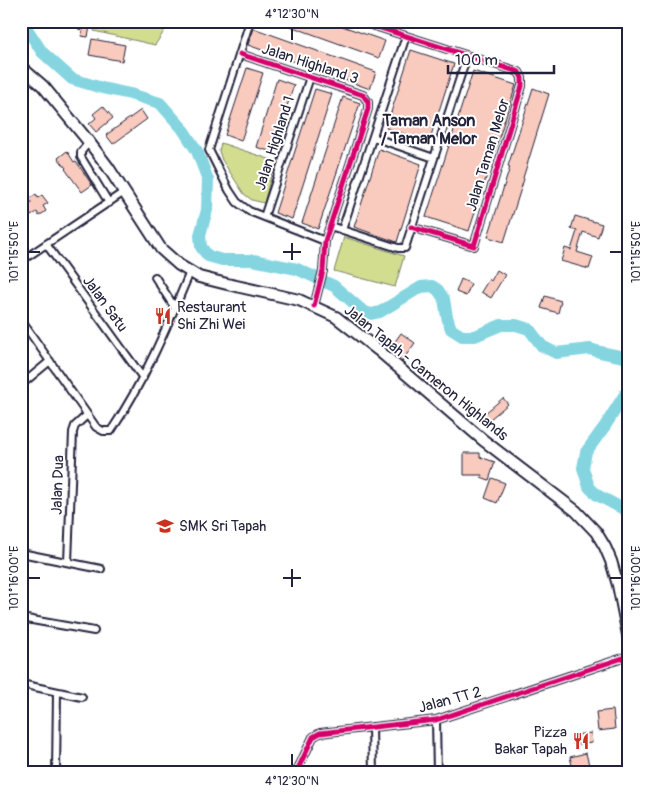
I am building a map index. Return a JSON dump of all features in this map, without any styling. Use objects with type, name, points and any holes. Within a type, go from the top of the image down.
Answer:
[{"type":"main road","name":"Jalan Tapah - Cameron Highlands","points":[[21,67],[42,86],[90,142],[161,249],[178,265],[199,277],[298,300],[336,317],[378,350],[483,440],[576,511],[596,532],[611,561],[629,640]]},
{"type":"street","points":[[250,21],[209,150],[237,202],[249,211],[264,218],[325,241]]},
{"type":"street","points":[[314,306],[323,271],[325,241],[330,226],[398,248],[404,248],[467,56],[359,21]]},
{"type":"street","points":[[342,230],[406,36]]},
{"type":"street","name":"Jalan Highland 3","points":[[240,54],[364,95],[368,102],[368,109],[330,226]]},
{"type":"street","name":"Jalan Taman Melor","points":[[411,227],[474,246],[522,86],[522,78],[519,72],[467,56]]},
{"type":"street","name":"Jalan Highland 1","points":[[264,218],[310,77]]},
{"type":"street","points":[[373,137],[434,158]]},
{"type":"street","points":[[90,142],[81,152],[81,157],[109,202]]},
{"type":"street","points":[[21,251],[23,259],[124,192]]},
{"type":"street","name":"Jalan Satu","points":[[46,244],[143,378]]},
{"type":"street","points":[[21,320],[87,415],[103,432],[111,432],[143,378],[190,272]]},
{"type":"street","points":[[154,276],[175,308]]},
{"type":"street","points":[[21,386],[50,362]]},
{"type":"street","name":"Jalan Dua","points":[[68,562],[73,432],[75,426],[87,415]]},
{"type":"street","points":[[21,553],[101,568]]},
{"type":"street","points":[[21,618],[94,631]]},
{"type":"street","name":"Jalan TT 2","points":[[296,773],[316,734],[436,720],[629,656]]},
{"type":"street","points":[[21,684],[82,697]]},
{"type":"street","points":[[56,773],[57,692]]},
{"type":"street","points":[[436,720],[437,773]]},
{"type":"street","points":[[372,727],[373,773]]},
{"type":"green space","points":[[96,21],[168,21],[165,30],[155,45],[94,31]]},
{"type":"green space","points":[[221,143],[275,161],[264,203],[252,200],[244,194],[222,160],[219,151]]},
{"type":"green space","points":[[344,237],[404,256],[395,287],[334,271]]},
{"type":"building","points":[[80,21],[91,22],[88,37],[81,36],[83,30],[78,29]]},
{"type":"building","points":[[276,21],[328,21],[385,41],[379,58]]},
{"type":"building","points":[[253,28],[376,72],[370,89],[248,45]]},
{"type":"building","points":[[92,39],[125,45],[122,61],[89,55]]},
{"type":"building","points":[[411,50],[454,64],[429,142],[386,128]]},
{"type":"building","points":[[247,68],[263,73],[241,141],[225,135]]},
{"type":"building","points":[[473,71],[516,85],[469,231],[426,217]]},
{"type":"building","points":[[277,79],[294,85],[272,152],[256,147]]},
{"type":"building","points":[[533,88],[549,94],[504,242],[488,237]]},
{"type":"building","points":[[315,89],[332,94],[292,219],[275,213]]},
{"type":"building","points":[[343,97],[360,103],[318,229],[302,223]]},
{"type":"building","points":[[103,106],[113,118],[96,132],[89,124],[96,118],[93,114]]},
{"type":"building","points":[[141,110],[147,119],[113,144],[106,135]]},
{"type":"building","points":[[379,149],[421,164],[397,242],[354,227]]},
{"type":"building","points":[[67,151],[92,185],[82,192],[58,158]]},
{"type":"building","points":[[36,194],[38,198],[42,195],[48,203],[43,206],[46,211],[39,216],[37,212],[31,216],[25,207],[32,203],[29,199]]},
{"type":"building","points":[[575,216],[602,224],[598,237],[583,232],[577,252],[593,257],[589,269],[561,261],[565,248],[571,250],[577,231],[571,229]]},
{"type":"building","points":[[497,270],[505,275],[491,298],[481,292],[489,279],[491,281]]},
{"type":"building","points":[[461,279],[471,284],[466,296],[456,292]]},
{"type":"building","points":[[545,296],[561,301],[558,313],[541,308]]},
{"type":"building","points":[[401,333],[415,343],[402,361],[389,350]]},
{"type":"building","points":[[503,398],[508,404],[489,420],[484,414]]},
{"type":"building","points":[[464,453],[480,453],[480,457],[495,462],[489,480],[481,477],[482,475],[464,475]]},
{"type":"building","points":[[492,478],[505,483],[497,503],[485,498]]},
{"type":"building","points":[[613,710],[615,729],[598,731],[596,712]]},
{"type":"building","points":[[591,733],[592,743],[574,745],[573,735]]},
{"type":"building","points":[[586,753],[591,773],[574,773],[570,757]]},
{"type":"waterway","points":[[22,21],[42,52],[72,79],[160,103],[182,128],[197,151],[208,180],[207,210],[200,235],[201,247],[208,256],[222,260],[253,260],[297,269],[334,286],[363,311],[371,314],[380,312],[421,287],[432,286],[438,290],[444,299],[451,329],[462,336],[475,336],[501,325],[516,325],[529,329],[542,346],[556,353],[590,349],[629,358]]},
{"type":"waterway","points":[[629,388],[586,452],[583,468],[589,487],[597,495],[629,512]]},
{"type":"cycle path","points":[[359,21],[519,72],[522,78],[522,86],[474,246],[411,227]]},
{"type":"cycle path","points":[[240,54],[363,95],[368,102],[368,109],[325,241],[323,271],[314,306]]},
{"type":"cycle path","points":[[296,773],[313,737],[320,733],[436,720],[629,656]]},
{"type":"place","name":"Restaurant Shi Zhi Wei","points":[[163,316]]},
{"type":"place","name":"SMK Sri Tapah","points":[[165,526]]},
{"type":"place","name":"Pizza Bakar Tapah","points":[[581,741]]},
{"type":"district","name":"Taman Anson / Taman Melor","points":[[429,130]]}]
